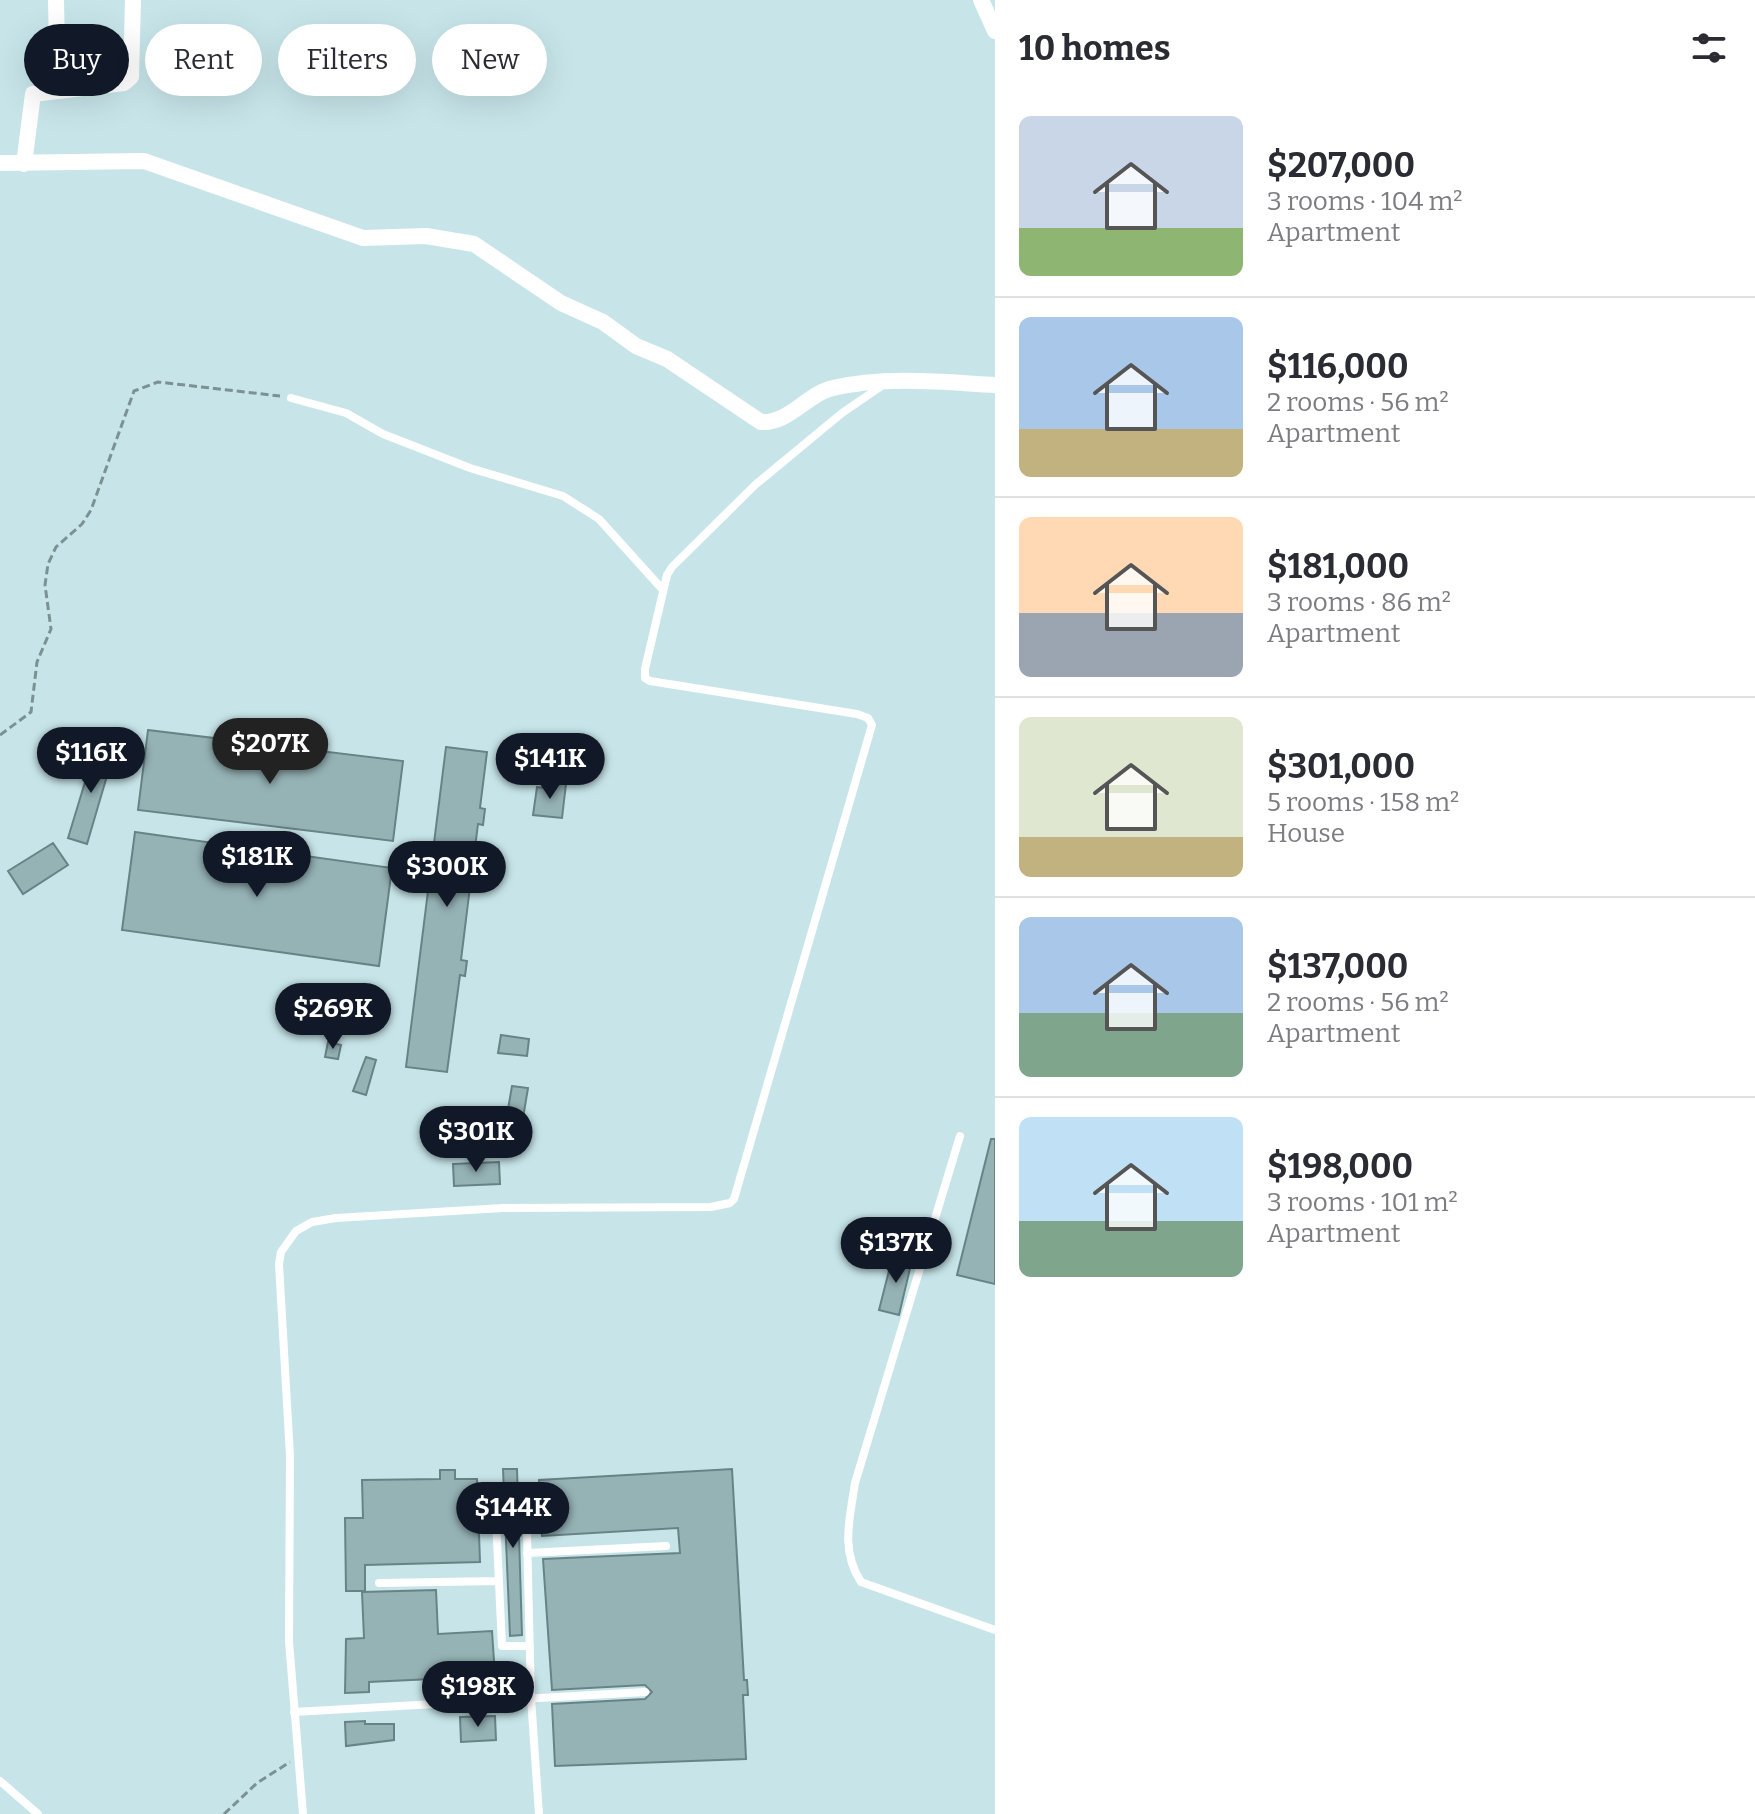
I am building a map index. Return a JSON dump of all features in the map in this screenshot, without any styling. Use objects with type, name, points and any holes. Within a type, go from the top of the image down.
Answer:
[{"type":"street","points":[[56,0],[57,24]]},
{"type":"street","points":[[129,79],[133,0]]},
{"type":"street","points":[[981,0],[995,31]]},
{"type":"street","points":[[24,164],[33,96]]},
{"type":"street","points":[[0,163],[144,161],[254,203],[363,238],[426,236],[474,244],[561,303],[610,326],[636,346],[667,359],[761,422],[780,418],[831,388],[887,383],[995,385]]},
{"type":"lane","points":[[303,1814],[289,1641],[288,1403],[279,1264],[289,1238],[312,1222],[336,1218],[503,1208],[711,1207],[730,1203],[734,1199],[872,725],[868,718],[857,714],[648,680],[645,669],[663,590],[672,567],[734,504],[842,413],[887,383]]},
{"type":"lane","points":[[291,398],[346,413],[392,438],[470,468],[563,496],[599,519],[663,590]]},
{"type":"lane","points":[[960,1136],[855,1483],[846,1542],[851,1566],[861,1582],[995,1630]]},
{"type":"lane","points":[[526,1493],[531,1698],[539,1814]]},
{"type":"lane","points":[[495,1498],[502,1646],[530,1646]]},
{"type":"lane","points":[[527,1553],[666,1546]]},
{"type":"lane","points":[[379,1583],[498,1581]]},
{"type":"lane","points":[[294,1712],[645,1692]]},
{"type":"lane","points":[[0,1781],[38,1814]]},
{"type":"path","points":[[0,735],[31,712],[37,662],[51,629],[45,585],[51,555],[91,510],[134,391],[158,382],[291,398]]},
{"type":"path","points":[[224,1814],[257,1783],[298,1758]]},
{"type":"building","points":[[148,730],[403,761],[393,841],[138,810]]},
{"type":"building","points":[[96,746],[114,752],[87,844],[68,838]]},
{"type":"building","points":[[446,747],[487,752],[480,808],[485,809],[483,825],[478,824],[472,871],[478,872],[476,888],[470,887],[461,960],[467,961],[465,976],[460,975],[447,1072],[406,1067]]},
{"type":"building","points":[[553,783],[566,784],[562,818],[533,815],[537,787],[552,789]]},
{"type":"building","points":[[135,832],[392,868],[379,966],[122,930]]},
{"type":"building","points":[[53,843],[68,865],[23,894],[8,871]]},
{"type":"building","points":[[355,998],[369,1002],[366,1012],[352,1008]]},
{"type":"building","points":[[501,1035],[529,1039],[527,1056],[498,1053]]},
{"type":"building","points":[[328,1042],[341,1045],[338,1059],[325,1057]]},
{"type":"building","points":[[366,1057],[376,1060],[366,1095],[353,1091]]},
{"type":"building","points":[[512,1086],[528,1088],[521,1130],[499,1127],[501,1114],[507,1115]]},
{"type":"building","points":[[991,1139],[995,1139],[995,1284],[957,1275]]},
{"type":"building","points":[[499,1162],[500,1184],[454,1186],[453,1164]]},
{"type":"building","points":[[893,1255],[912,1260],[899,1315],[879,1310]]},
{"type":"building","points":[[503,1469],[517,1469],[522,1635],[510,1636]]},
{"type":"building","points":[[732,1469],[744,1680],[747,1680],[748,1695],[743,1695],[746,1759],[555,1766],[552,1704],[645,1699],[652,1692],[645,1685],[552,1690],[543,1559],[680,1553],[678,1528],[542,1536],[539,1480]]},
{"type":"building","points":[[440,1470],[455,1470],[455,1479],[477,1479],[480,1562],[365,1565],[365,1591],[346,1591],[345,1518],[363,1518],[362,1480],[440,1479]]},
{"type":"building","points":[[436,1590],[438,1634],[492,1631],[495,1676],[369,1682],[369,1692],[345,1693],[346,1639],[364,1638],[362,1592]]},
{"type":"building","points":[[495,1716],[496,1740],[461,1742],[460,1717]]},
{"type":"building","points":[[365,1721],[365,1724],[394,1724],[394,1740],[346,1746],[345,1722]]}]
